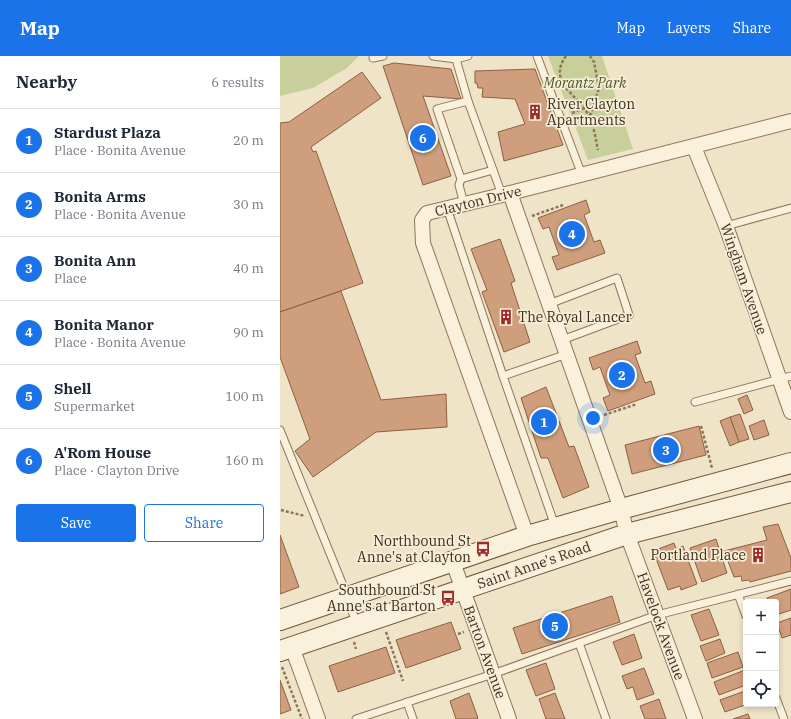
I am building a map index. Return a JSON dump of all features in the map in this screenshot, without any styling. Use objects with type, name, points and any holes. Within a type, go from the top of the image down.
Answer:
[{"type":"main road","name":"Saint Anne's Road","points":[[280,620],[527,536],[791,463]]},
{"type":"main road","name":"Saint Anne's Road","points":[[284,654],[357,625],[627,534],[790,495]]},
{"type":"street","name":"Clayton Drive","points":[[527,536],[423,243],[422,220],[427,213],[694,147],[791,121]]},
{"type":"street","name":"Wingham Avenue","points":[[694,147],[785,378],[791,412]]},
{"type":"street","name":"Havelock Avenue","points":[[506,194],[562,340],[621,509],[627,534],[695,719]]},
{"type":"street","name":"Barton Avenue","points":[[453,562],[509,719]]},
{"type":"street","points":[[284,654],[318,719]]},
{"type":"lane","points":[[373,58],[383,56]]},
{"type":"lane","points":[[433,56],[456,58],[468,56]]},
{"type":"lane","points":[[537,56],[582,175]]},
{"type":"lane","points":[[456,58],[468,101],[493,170],[506,194]]},
{"type":"lane","points":[[464,204],[459,185],[461,179],[437,110],[468,101]]},
{"type":"lane","points":[[461,179],[493,170]]},
{"type":"lane","points":[[447,208],[555,528]]},
{"type":"lane","points":[[726,226],[791,208]]},
{"type":"lane","points":[[549,304],[617,278],[629,315],[562,340]]},
{"type":"lane","points":[[503,376],[567,354]]},
{"type":"lane","points":[[695,402],[785,378]]},
{"type":"lane","points":[[280,430],[348,597],[357,625]]},
{"type":"lane","points":[[356,719],[493,674],[657,615],[791,581]]},
{"type":"lane","points":[[738,594],[743,608]]},
{"type":"lane","points":[[579,643],[606,719]]},
{"type":"lane","points":[[407,702],[413,719]]},
{"type":"lane","points":[[779,706],[784,719]]},
{"type":"path","points":[[566,56],[562,61],[560,69],[561,82],[589,114],[598,150]]},
{"type":"path","points":[[589,114],[591,114],[599,88],[594,62],[590,56]]},
{"type":"path","points":[[572,113],[584,108]]},
{"type":"path","points":[[531,216],[563,205]]},
{"type":"path","points":[[604,415],[636,404]]},
{"type":"path","points":[[701,426],[712,468]]},
{"type":"path","points":[[384,628],[403,681]]},
{"type":"path","points":[[458,634],[464,632]]},
{"type":"path","points":[[284,654],[290,692],[302,719]]},
{"type":"green space","points":[[280,56],[359,56],[347,68],[313,88],[280,96]]},
{"type":"green space","name":"Morantz Park","points":[[548,56],[602,56],[633,149],[588,160]]},
{"type":"building","points":[[394,63],[451,69],[461,99],[423,96],[451,176],[423,185],[383,66]]},
{"type":"building","name":"River Clayton Apartments","points":[[535,69],[563,145],[504,161],[498,132],[525,124],[515,99],[482,97],[483,88],[478,88],[477,83],[475,83],[475,71]]},
{"type":"building","points":[[362,72],[381,98],[311,147],[313,152],[316,151],[363,283],[280,312],[280,123],[289,122]]},
{"type":"building","points":[[586,200],[590,212],[584,215],[594,242],[600,240],[605,253],[557,270],[552,257],[559,255],[549,227],[543,229],[538,218]]},
{"type":"building","name":"The Royal Lancer","points":[[500,239],[515,281],[511,283],[530,342],[504,352],[482,292],[487,290],[471,249]]},
{"type":"building","points":[[341,291],[381,400],[446,394],[447,427],[376,432],[313,477],[295,451],[310,439],[280,357],[280,312]]},
{"type":"building","points":[[637,341],[641,353],[635,355],[645,383],[651,381],[655,394],[608,411],[603,398],[610,395],[600,367],[593,370],[589,358]]},
{"type":"building","points":[[546,387],[569,447],[574,446],[589,487],[563,498],[548,458],[541,458],[521,398]]},
{"type":"building","points":[[747,395],[753,410],[744,414],[738,399]]},
{"type":"building","points":[[740,414],[749,439],[739,442],[730,417]]},
{"type":"building","points":[[730,417],[739,442],[730,446],[720,421]]},
{"type":"building","points":[[764,420],[769,435],[754,440],[749,426]]},
{"type":"building","points":[[699,426],[706,455],[632,474],[625,445]]},
{"type":"building","name":"Portland Place","points":[[778,524],[791,558],[791,571],[750,582],[749,580],[742,581],[741,576],[734,577],[724,551],[767,540],[763,527]]},
{"type":"building","points":[[280,535],[299,587],[280,594]]},
{"type":"building","points":[[716,539],[727,573],[702,582],[690,548]]},
{"type":"building","points":[[674,543],[676,549],[683,546],[697,584],[681,590],[680,586],[668,590],[653,551]]},
{"type":"building","points":[[791,589],[791,610],[779,614],[779,599],[767,598]]},
{"type":"building","points":[[612,596],[620,622],[522,654],[513,628]]},
{"type":"building","points":[[709,609],[719,635],[701,641],[691,615]]},
{"type":"building","points":[[791,618],[791,635],[782,638],[779,629],[779,622]]},
{"type":"building","points":[[451,622],[461,649],[406,668],[396,640]]},
{"type":"building","points":[[634,634],[642,658],[622,665],[613,642]]},
{"type":"building","points":[[720,639],[725,653],[706,661],[700,646]]},
{"type":"building","points":[[386,647],[395,673],[338,692],[329,666]]},
{"type":"building","points":[[738,652],[743,667],[712,678],[707,663]]},
{"type":"building","points":[[546,663],[555,689],[536,696],[526,670]]},
{"type":"building","points":[[644,668],[654,694],[637,700],[633,687],[627,689],[622,676]]},
{"type":"building","points":[[743,671],[743,686],[719,695],[714,682]]},
{"type":"building","points":[[280,680],[291,710],[280,714]]},
{"type":"building","points":[[743,692],[743,706],[725,712],[720,700]]},
{"type":"building","points":[[469,693],[478,718],[456,719],[450,701]]},
{"type":"building","points":[[555,693],[565,719],[546,719],[539,699]]},
{"type":"building","points":[[659,699],[666,719],[645,719],[640,706]]},
{"type":"building","points":[[748,714],[750,719],[733,719]]},
{"type":"place","name":"River Clayton Apartments","points":[[535,112]]},
{"type":"place","name":"A'Rom House","points":[[423,138]]},
{"type":"place","name":"Bonita Manor","points":[[572,234]]},
{"type":"place","name":"The Royal Lancer","points":[[506,317]]},
{"type":"place","name":"Bonita Arms","points":[[622,375]]},
{"type":"place","name":"Stardust Plaza","points":[[544,422]]},
{"type":"place","name":"Bonita Ann","points":[[666,450]]},
{"type":"place","name":"Northbound St Anne's at Clayton","points":[[483,549]]},
{"type":"place","name":"Portland Place","points":[[758,555]]},
{"type":"place","name":"Southbound St Anne's at Barton","points":[[448,598]]},
{"type":"place","name":"Shell","points":[[555,626]]}]
